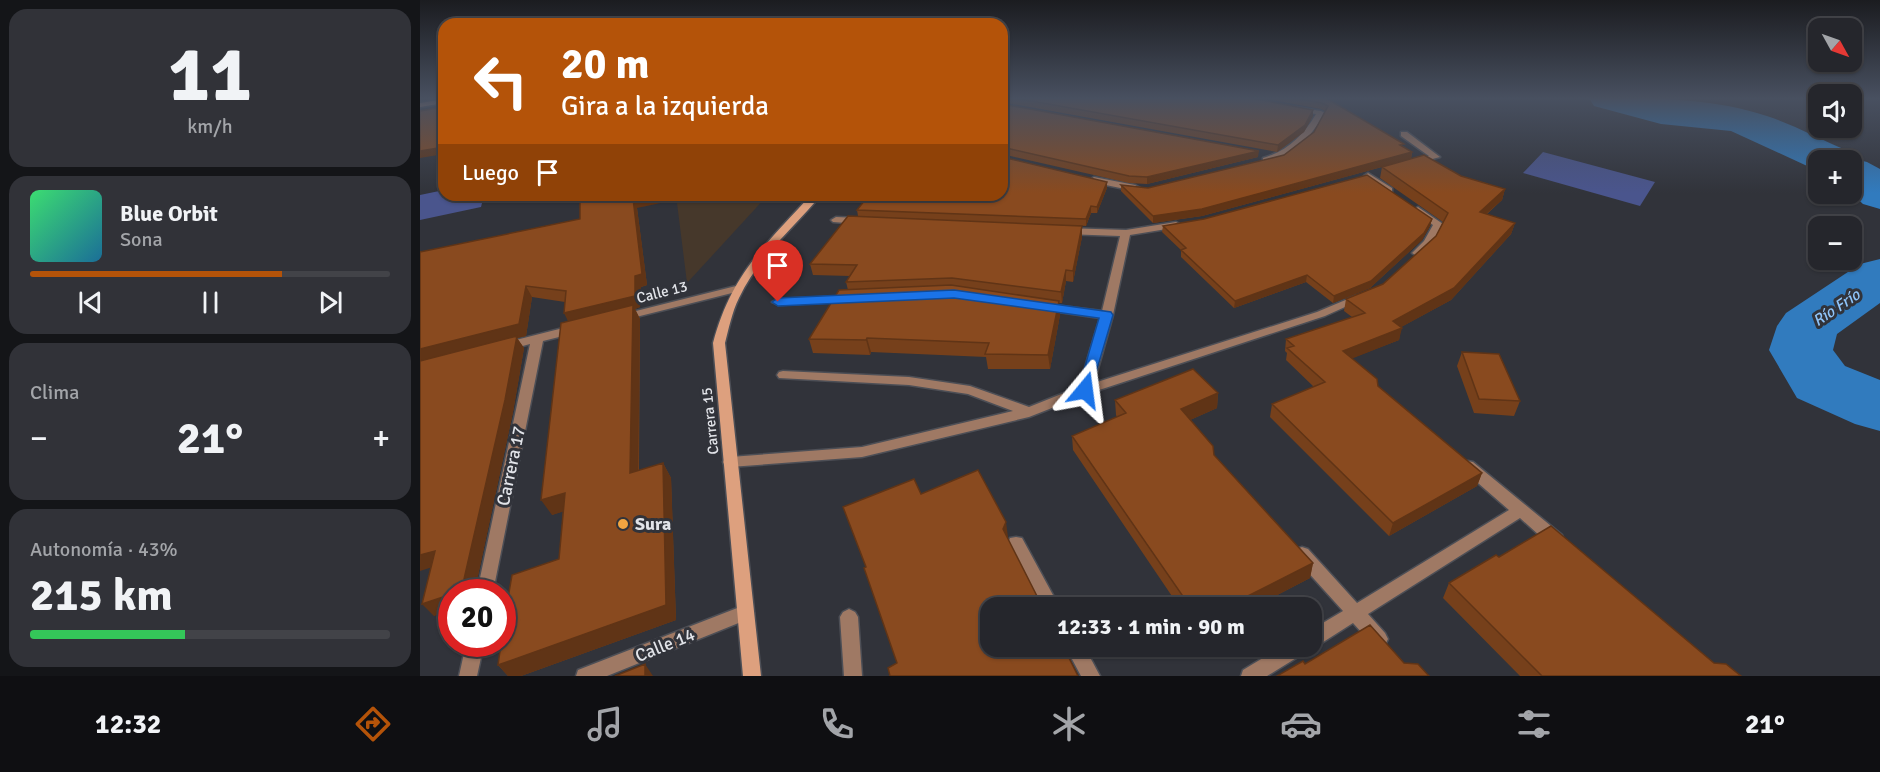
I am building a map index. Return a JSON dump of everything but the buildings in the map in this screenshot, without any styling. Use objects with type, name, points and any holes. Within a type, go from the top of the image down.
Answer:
[{"type":"street","points":[[1258,157],[1280,157],[1312,130]]},
{"type":"street","points":[[1402,166],[1436,157],[1404,134]]},
{"type":"street","points":[[1368,175],[1438,224],[1428,243],[1405,264]]},
{"type":"street","points":[[1084,177],[1129,188],[1147,189]]},
{"type":"street","name":"Carrera 15","points":[[753,676],[719,343],[724,317],[736,289],[753,264],[811,201]]},
{"type":"street","points":[[836,220],[871,221]]},
{"type":"street","points":[[1056,230],[1126,233],[1192,222]]},
{"type":"street","points":[[1085,390],[1107,315],[1126,233]]},
{"type":"street","name":"Calle 13","points":[[614,320],[736,289]]},
{"type":"street","points":[[730,462],[862,452],[1029,412],[1085,390],[1321,314],[1375,292]]},
{"type":"street","points":[[778,302],[860,298]]},
{"type":"street","points":[[1036,305],[1107,315]]},
{"type":"street","points":[[495,350],[592,325]]},
{"type":"street","name":"Carrera 17","points":[[488,579],[537,339]]},
{"type":"street","points":[[783,375],[909,381],[970,390],[1029,412]]},
{"type":"street","points":[[1460,459],[1565,548]]},
{"type":"street","points":[[1322,633],[1521,510]]},
{"type":"street","points":[[1016,543],[1046,597]]},
{"type":"street","points":[[1292,543],[1388,649]]},
{"type":"street","name":"Calle 14","points":[[585,676],[745,613]]},
{"type":"street","points":[[849,617],[853,676]]},
{"type":"street","points":[[468,676],[472,657]]},
{"type":"street","points":[[1080,657],[1091,676]]},
{"type":"street","points":[[1250,676],[1282,657]]},
{"type":"shaded area","points":[[1543,152],[1655,182],[1640,206],[1523,173]]},
{"type":"shaded area","points":[[438,191],[438,201],[482,201],[481,207],[420,220],[420,195]]},
{"type":"shaded area","points":[[677,201],[762,201],[687,283]]},
{"type":"waterway","name":"Río Frío","points":[[1762,130],[1808,150]]},
{"type":"waterway","name":"Río Frío","points":[[1862,178],[1880,194]]},
{"type":"waterway","name":"Río Frío","points":[[1880,276],[1808,326],[1801,350],[1821,382],[1880,407]]},
{"type":"place","name":"Sura","points":[[623,524]]},
{"type":"route","points":[[778,302],[954,294],[1107,315],[1085,390]]}]
